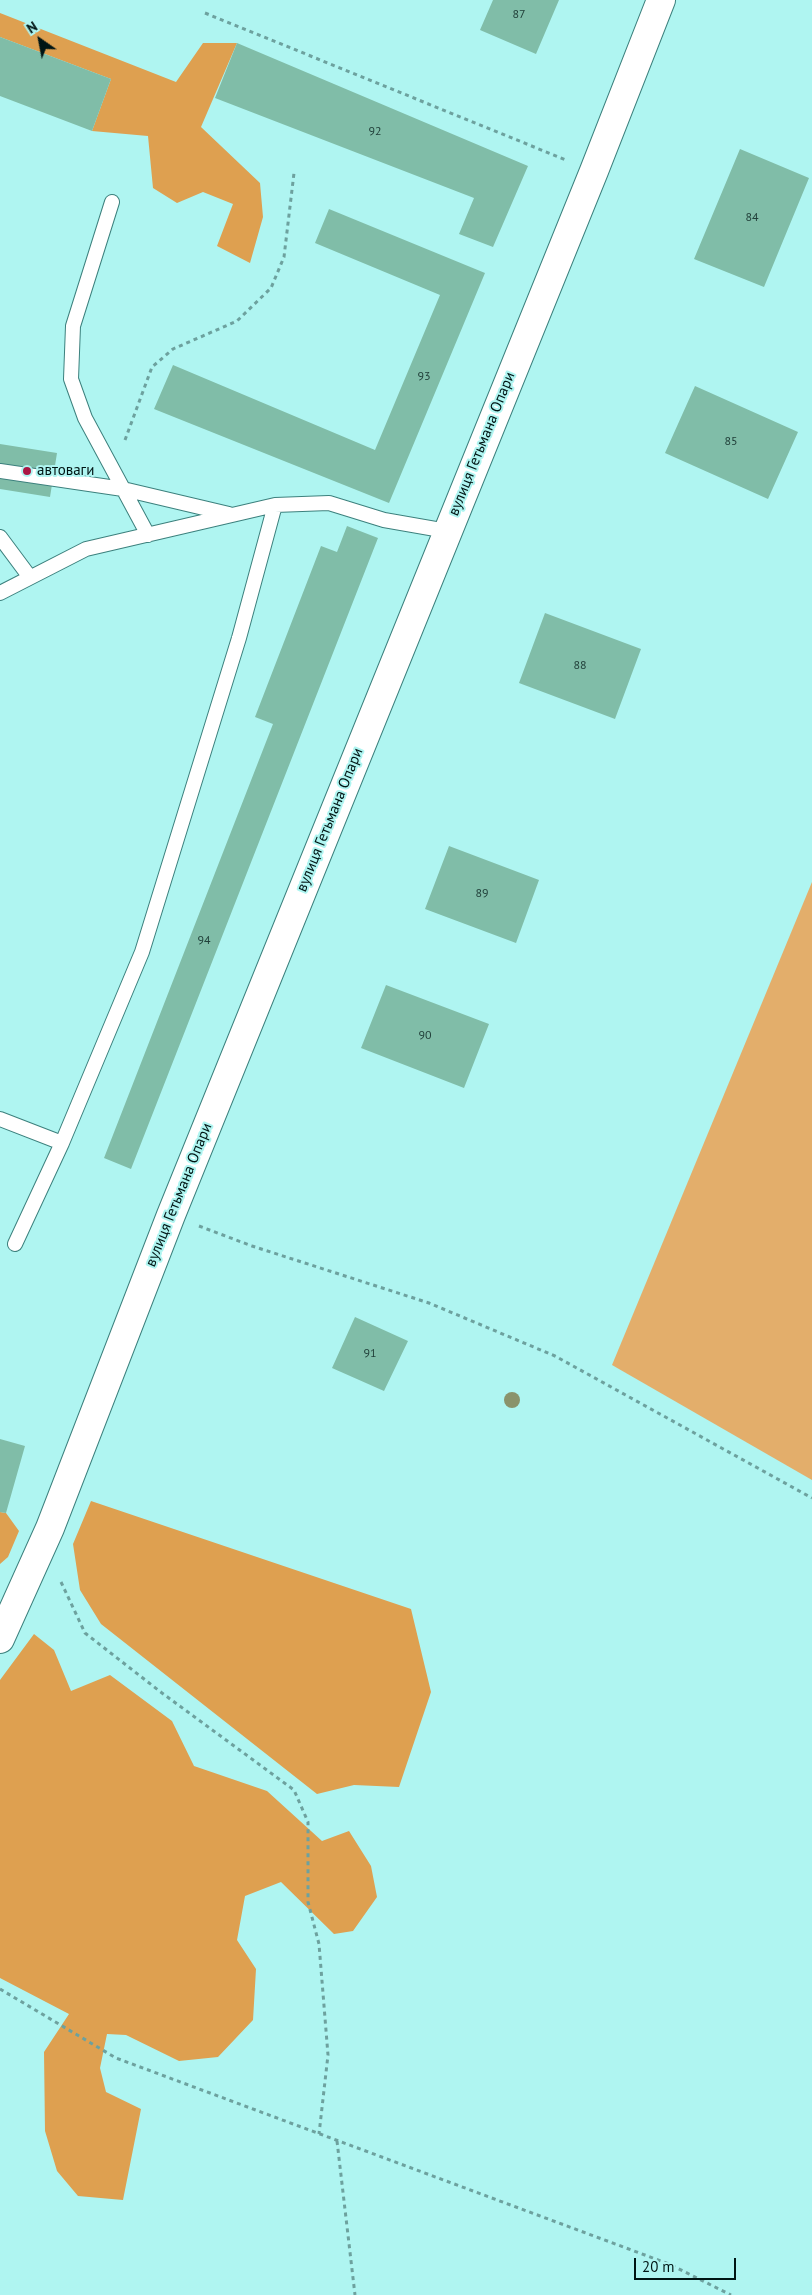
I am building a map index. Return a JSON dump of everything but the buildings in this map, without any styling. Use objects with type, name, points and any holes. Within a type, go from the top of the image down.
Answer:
[{"type":"street","name":"вулиця Гетьмана Опари","points":[[0,1639],[50,1528],[171,1215],[662,0]]},
{"type":"lane","points":[[112,202],[73,326],[72,379],[85,418],[148,535]]},
{"type":"lane","points":[[0,471],[123,489],[232,515]]},
{"type":"lane","points":[[0,592],[86,549],[275,505],[329,503],[384,520],[447,531]]},
{"type":"lane","points":[[15,1244],[62,1143],[142,952],[239,638],[275,505]]},
{"type":"lane","points":[[0,538],[29,576]]},
{"type":"lane","points":[[0,1119],[62,1143]]},
{"type":"path","points":[[205,13],[594,171]]},
{"type":"path","points":[[114,471],[152,367],[173,348],[237,321],[271,288],[284,257],[294,173]]},
{"type":"path","points":[[171,1215],[252,1246],[429,1303],[555,1356],[812,1498]]},
{"type":"path","points":[[60,1574],[61,1583],[85,1633],[162,1693],[294,1790],[308,1822],[308,1902],[319,1944],[328,2055],[318,2134]]},
{"type":"path","points":[[0,1989],[116,2058],[668,2264],[731,2295]]},
{"type":"path","points":[[337,2141],[355,2295]]},
{"type":"shaded area","points":[[0,13],[176,82],[203,43],[237,43],[201,127],[260,183],[263,217],[250,263],[217,246],[233,204],[203,192],[177,203],[153,188],[148,136],[92,131],[111,79],[0,37]]},
{"type":"shaded area","points":[[812,882],[812,1480],[612,1365]]},
{"type":"shaded area","points":[[91,1501],[411,1609],[431,1692],[399,1787],[354,1785],[317,1794],[101,1624],[80,1590],[73,1544]]},
{"type":"shaded area","points":[[0,1512],[6,1513],[19,1531],[8,1557],[0,1564]]},
{"type":"shaded area","points":[[34,1634],[54,1650],[71,1691],[110,1675],[172,1721],[194,1766],[267,1791],[322,1841],[349,1831],[371,1866],[377,1897],[353,1931],[334,1934],[281,1882],[245,1896],[237,1940],[256,1969],[253,2020],[218,2057],[179,2061],[126,2035],[107,2034],[100,2068],[106,2092],[141,2109],[123,2200],[78,2196],[57,2171],[45,2131],[44,2052],[69,2014],[0,1978],[0,1680]]},
{"type":"place","name":"автоваги","points":[[27,471]]}]
